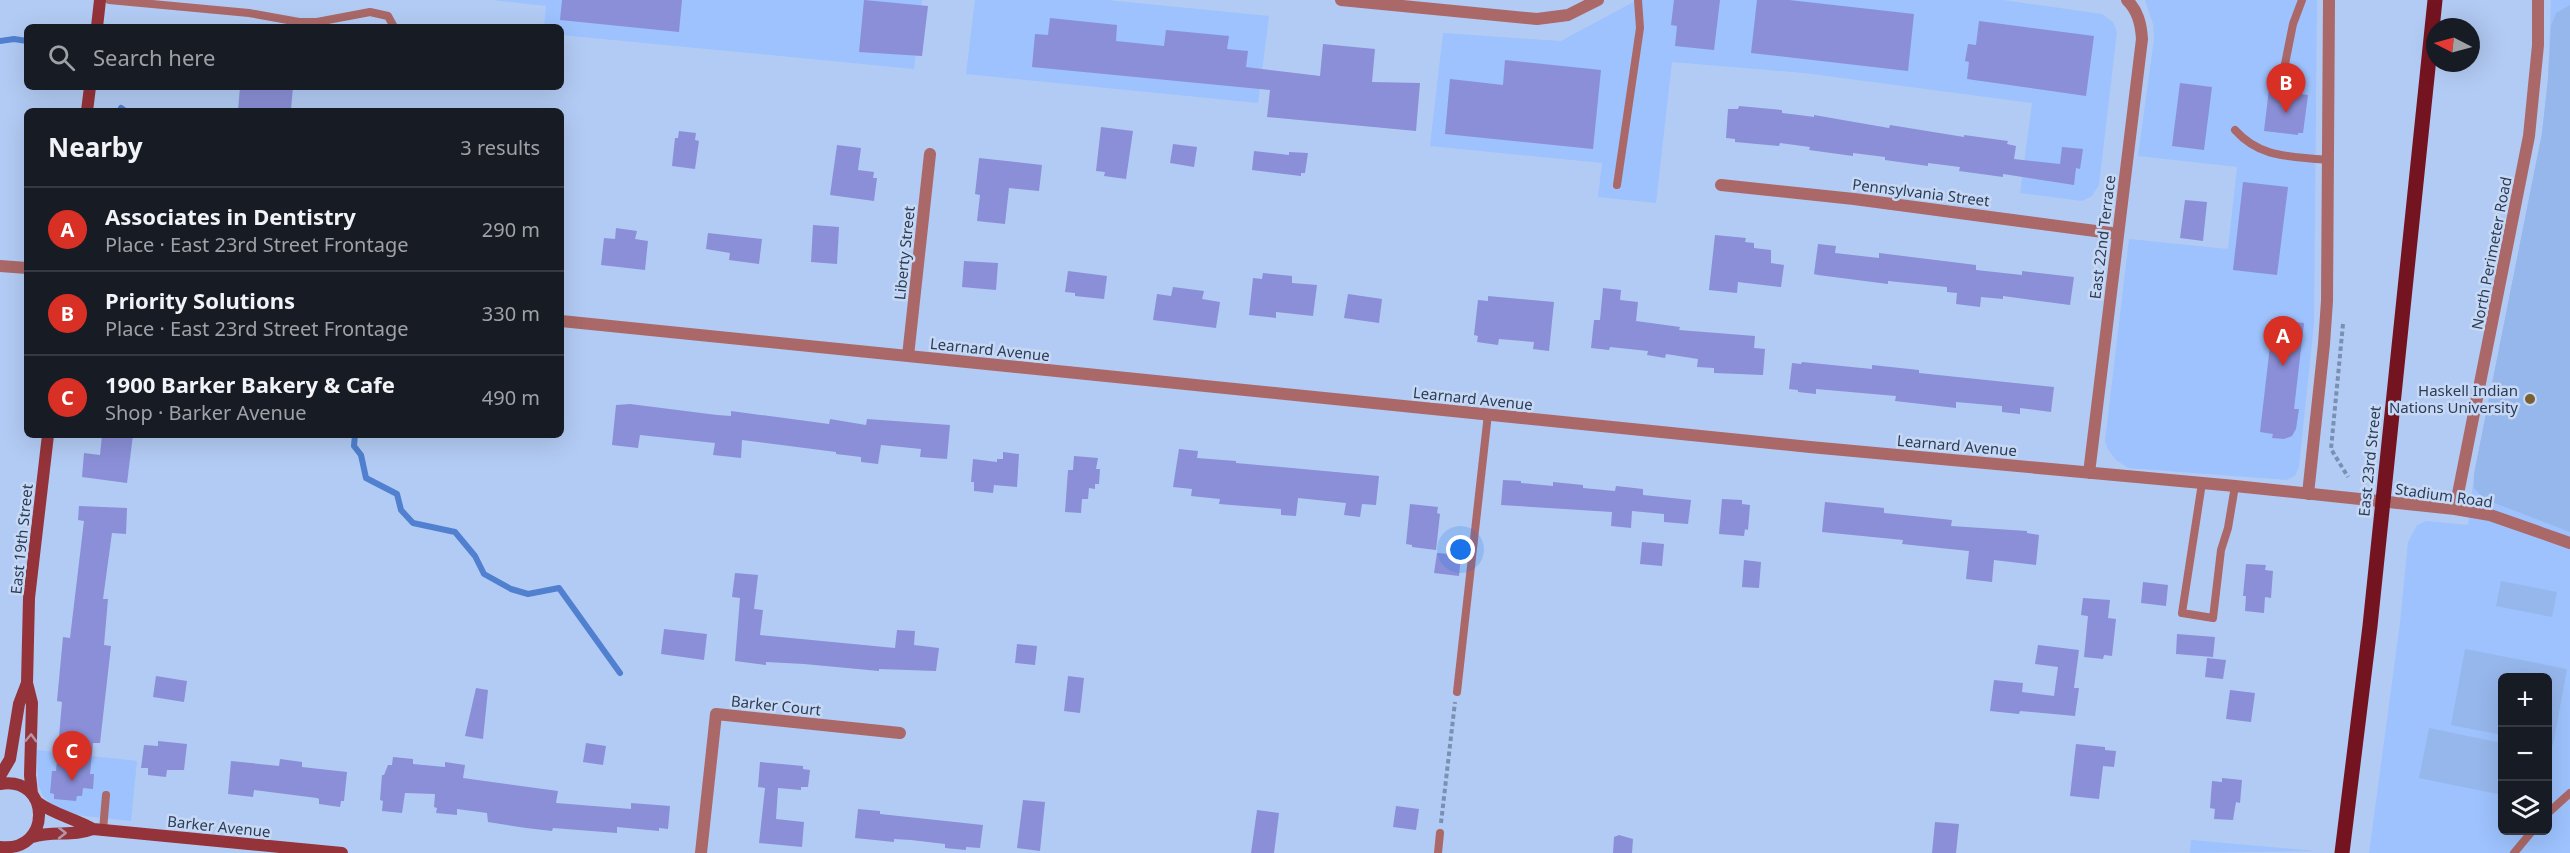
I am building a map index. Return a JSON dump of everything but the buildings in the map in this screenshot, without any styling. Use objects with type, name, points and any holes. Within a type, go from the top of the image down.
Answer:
[{"type":"main road","points":[[97,24],[100,0]]},
{"type":"main road","name":"East 23rd Street","points":[[2342,853],[2435,0]]},
{"type":"main road","points":[[87,108],[90,90]]},
{"type":"main road","name":"East 19th Street","points":[[23,845],[39,821],[30,775],[33,703],[27,683],[29,598],[48,438]]},
{"type":"main road","name":"East 19th Street","points":[[0,776],[10,759],[19,704],[27,683]]},
{"type":"main road","name":"Barker Avenue","points":[[0,784],[17,784],[56,815],[80,821],[98,829],[342,853]]},
{"type":"main road","name":"Barker Avenue","points":[[0,847],[23,845],[43,833],[82,833],[98,829]]},
{"type":"street","points":[[1341,0],[1538,19],[1568,15],[1598,0]]},
{"type":"street","points":[[2308,494],[2324,345],[2329,0]]},
{"type":"street","name":"North Perimeter Road","points":[[2456,509],[2529,136],[2538,45],[2538,0]]},
{"type":"street","name":"East 22nd Terrace","points":[[2089,473],[2142,39],[2140,21],[2130,3]]},
{"type":"street","name":"Liberty Street","points":[[908,356],[930,154]]},
{"type":"street","name":"Pennsylvania Street","points":[[1721,185],[1866,200],[2118,234]]},
{"type":"street","points":[[0,266],[24,268]]},
{"type":"street","name":"Learnard Avenue","points":[[564,321],[2382,502]]},
{"type":"street","name":"Stadium Road","points":[[2382,502],[2456,509],[2490,515],[2570,543]]},
{"type":"street","name":"Barker Court","points":[[701,853],[716,714],[900,733]]},
{"type":"lane","points":[[109,0],[249,13],[299,22],[317,22],[370,12],[388,16],[392,24]]},
{"type":"lane","points":[[1617,186],[1640,28],[1638,0]]},
{"type":"lane","points":[[2281,84],[2293,24],[2302,0]]},
{"type":"lane","points":[[2235,130],[2246,143],[2263,152],[2328,160]]},
{"type":"lane","points":[[1456,692],[1488,414]]},
{"type":"lane","points":[[2202,483],[2182,614],[2213,618],[2221,550],[2228,528],[2235,486]]},
{"type":"lane","points":[[2552,808],[2570,792]]},
{"type":"lane","points":[[98,829],[106,795]]},
{"type":"lane","points":[[1438,853],[1440,832]]},
{"type":"lane","points":[[2514,853],[2530,835]]},
{"type":"path","points":[[1440,832],[1456,692]]},
{"type":"shaded area","points":[[492,0],[922,0],[914,69],[564,35],[564,24],[544,24],[546,6]]},
{"type":"shaded area","points":[[975,0],[1107,0],[1269,16],[1258,103],[966,74]]},
{"type":"shaded area","points":[[1637,0],[2003,0],[2102,14],[2113,22],[2117,32],[2099,185],[2092,196],[2082,201],[2020,193],[2032,103],[1804,73],[1672,62],[1656,203],[1598,197],[1602,163],[1430,146],[1443,33],[1561,41]]},
{"type":"shaded area","points":[[2145,0],[2317,0],[2314,323],[2299,467],[2295,476],[2287,480],[2128,468],[2116,460],[2107,448],[2105,441],[2129,239],[2228,249],[2237,167],[2138,156],[2154,39],[2153,24]]},
{"type":"shaded area","name":"Haskell Indian Nations University","points":[[2551,0],[2570,0],[2570,853],[2369,853],[2400,623],[2408,542],[2417,525],[2426,521],[2468,525],[2474,474],[2542,133],[2548,79]]},
{"type":"shaded area","points":[[2570,5],[2570,532],[2484,499],[2474,488],[2474,474],[2542,133],[2551,26],[2556,13]]},
{"type":"shaded area","points":[[2501,581],[2557,592],[2552,617],[2496,606]]},
{"type":"shaded area","points":[[2465,649],[2567,669],[2553,745],[2552,673],[2498,673],[2498,734],[2451,725]]},
{"type":"shaded area","points":[[2429,728],[2498,742],[2498,794],[2419,778]]},
{"type":"shaded area","points":[[37,750],[137,761],[131,821],[76,815],[54,806],[43,796],[38,784]]},
{"type":"shaded area","points":[[2191,840],[2316,851],[2190,853]]},
{"type":"waterway","points":[[0,41],[24,41]]},
{"type":"waterway","points":[[355,438],[354,446],[361,455],[366,478],[397,494],[401,510],[413,523],[455,532],[475,556],[484,574],[511,589],[528,594],[559,588],[620,673]]},
{"type":"place","name":"Priority Solutions","points":[[2286,113]]},
{"type":"place","name":"Associates in Dentistry","points":[[2283,366]]},
{"type":"place","name":"Haskell Indian Nations University","points":[[2530,399]]},
{"type":"place","name":"1900 Barker Bakery & Cafe","points":[[72,781]]}]
